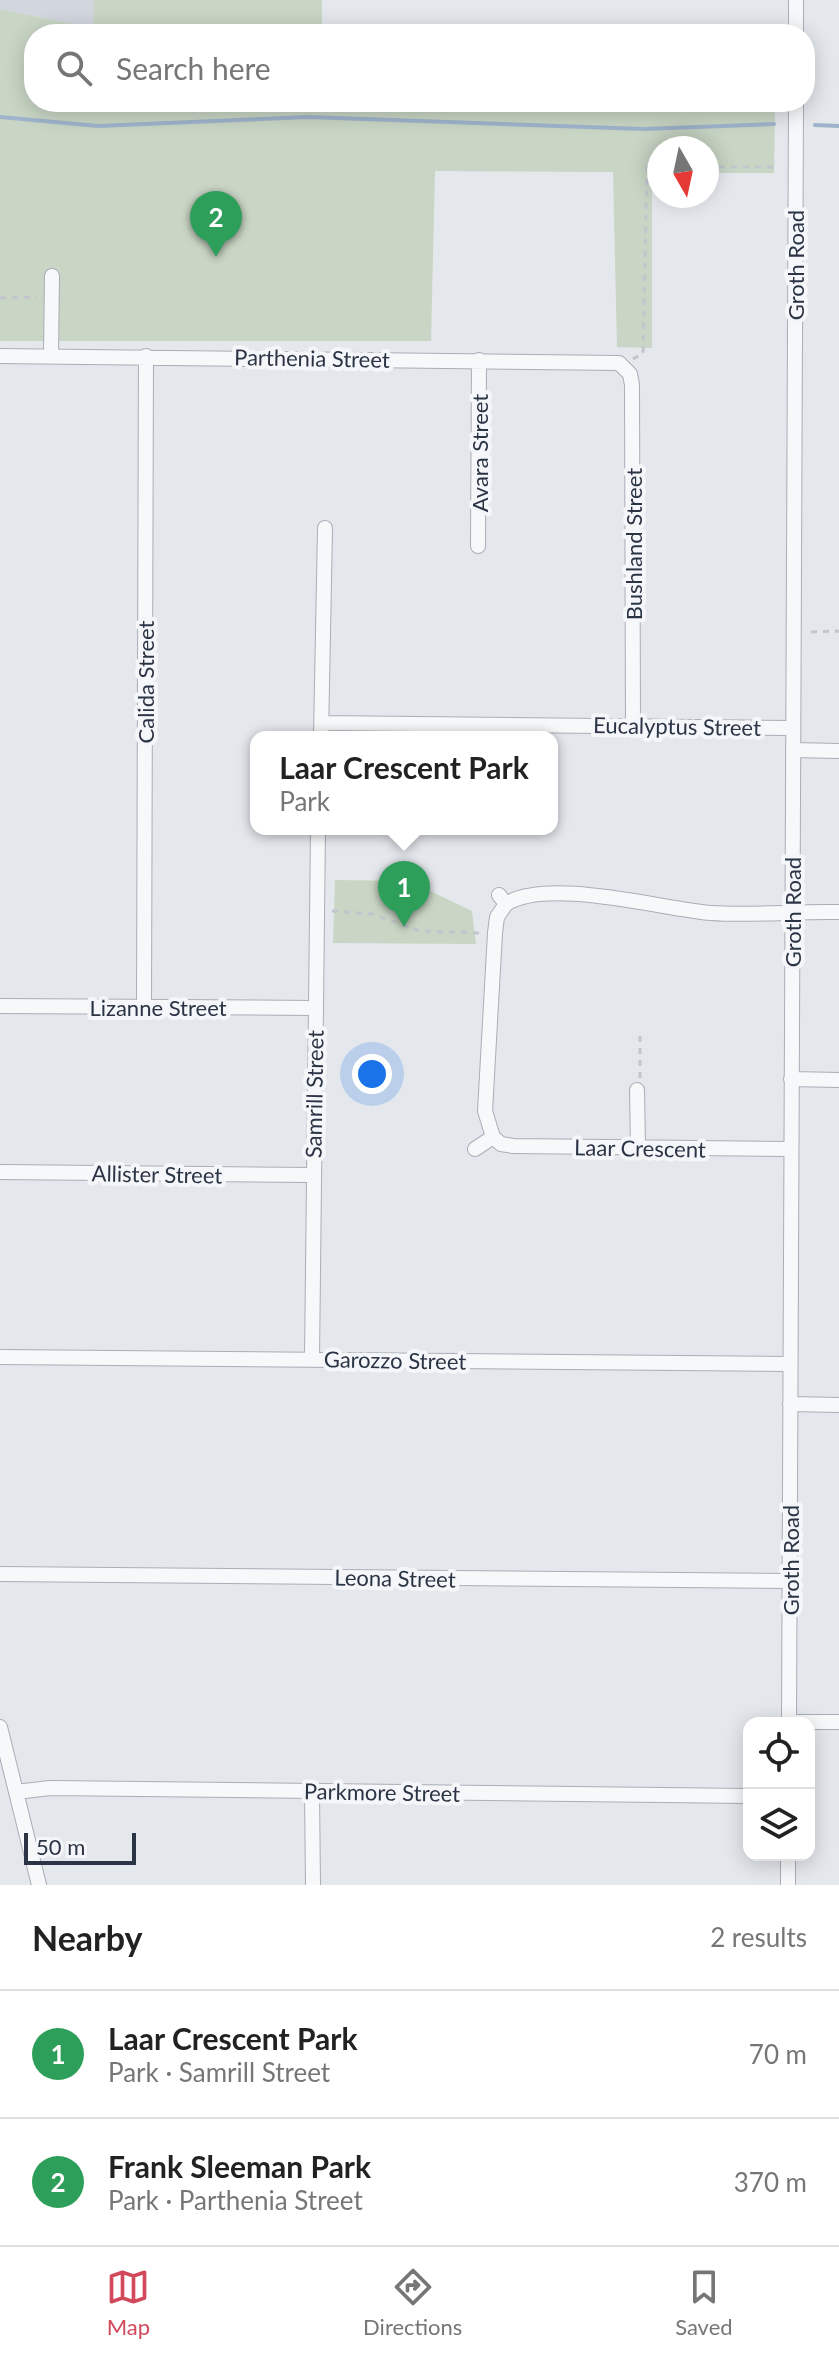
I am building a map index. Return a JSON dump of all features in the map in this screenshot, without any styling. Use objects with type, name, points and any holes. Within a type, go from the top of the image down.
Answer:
[{"type":"street","points":[[796,0],[796,24]]},
{"type":"street","name":"Groth Road","points":[[789,1717],[796,112]]},
{"type":"street","points":[[51,355],[52,276]]},
{"type":"street","name":"Parthenia Street","points":[[0,356],[609,360],[623,365]]},
{"type":"street","name":"Calida Street","points":[[144,1007],[146,356]]},
{"type":"street","name":"Avara Street","points":[[478,546],[479,360]]},
{"type":"street","name":"Bushland Street","points":[[623,365],[632,385],[633,725]]},
{"type":"street","points":[[321,730],[325,528]]},
{"type":"street","name":"Eucalyptus Street","points":[[321,730],[633,725],[793,728]]},
{"type":"street","points":[[793,750],[839,751]]},
{"type":"street","name":"Samrill Street","points":[[312,1359],[318,835]]},
{"type":"street","points":[[475,1149],[493,1137],[485,1111],[495,933],[502,899],[528,895],[600,896],[715,913],[839,912]]},
{"type":"street","name":"Lizanne Street","points":[[0,1006],[316,1008]]},
{"type":"street","points":[[791,1079],[839,1080]]},
{"type":"street","points":[[637,1090],[638,1148]]},
{"type":"street","name":"Laar Crescent","points":[[493,1137],[501,1144],[513,1146],[791,1149]]},
{"type":"street","name":"Allister Street","points":[[0,1172],[313,1175]]},
{"type":"street","name":"Garozzo Street","points":[[0,1357],[790,1364]]},
{"type":"street","points":[[790,1404],[839,1405]]},
{"type":"street","name":"Leona Street","points":[[0,1574],[790,1581]]},
{"type":"street","points":[[815,1722],[839,1722]]},
{"type":"street","points":[[0,1727],[39,1885]]},
{"type":"street","name":"Parkmore Street","points":[[16,1792],[50,1788],[743,1796]]},
{"type":"street","points":[[312,1791],[313,1885]]},
{"type":"street","points":[[788,1861],[788,1885]]},
{"type":"path","points":[[623,365],[643,353],[647,167]]},
{"type":"path","points":[[719,167],[778,167]]},
{"type":"path","points":[[0,298],[38,297],[52,303]]},
{"type":"path","points":[[811,632],[839,631]]},
{"type":"path","points":[[316,912],[356,911],[420,931],[495,933]]},
{"type":"path","points":[[637,1090],[641,1073],[640,1036]]},
{"type":"shaded area","points":[[0,0],[94,0],[94,24],[74,24],[0,9]]},
{"type":"green space","points":[[94,0],[322,0],[322,24],[93,24]]},
{"type":"green space","points":[[0,9],[73,24],[24,24],[24,112],[775,112],[774,173],[719,173],[719,136],[647,136],[647,208],[652,208],[652,348],[617,347],[613,172],[435,171],[431,341],[0,341]]},
{"type":"green space","points":[[335,880],[409,881],[472,911],[476,944],[333,943]]},
{"type":"waterway","points":[[0,117],[98,126],[309,117],[643,129],[774,124]]},
{"type":"waterway","points":[[815,125],[839,126]]},
{"type":"place","name":"Frank Sleeman Park","points":[[216,257]]},
{"type":"place","name":"Laar Crescent Park","points":[[404,927]]}]
